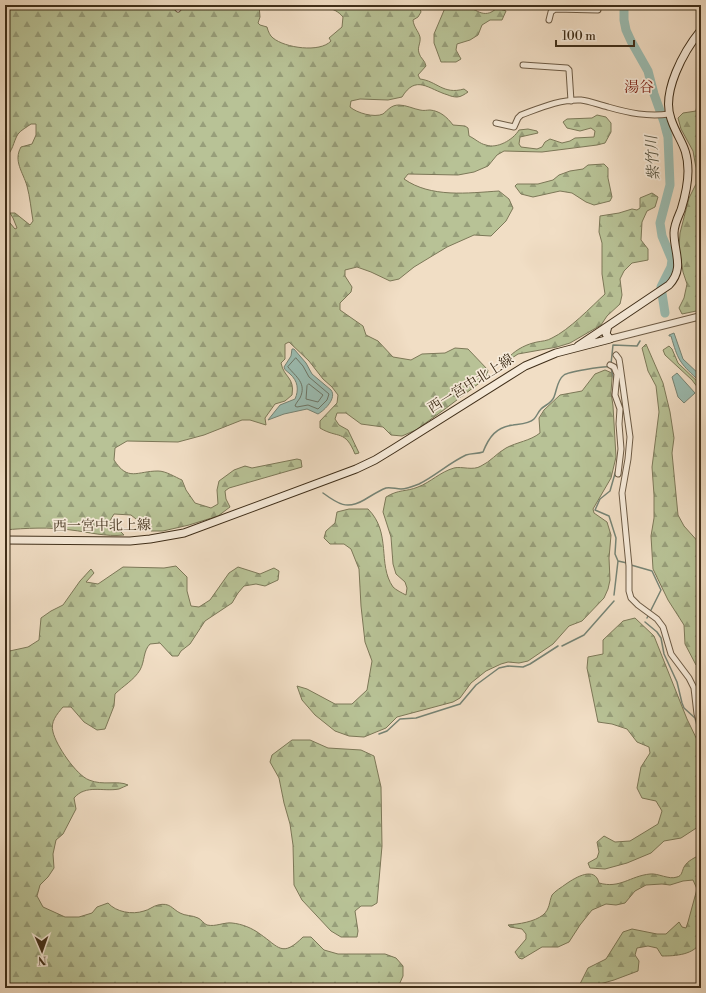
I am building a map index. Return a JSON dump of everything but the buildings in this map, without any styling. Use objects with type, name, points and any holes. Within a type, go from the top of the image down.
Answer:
[{"type":"main road","points":[[574,348],[662,290],[674,280],[678,271],[675,248],[675,228],[685,194],[688,170],[686,150],[666,115],[677,70],[686,49],[701,30]]},
{"type":"main road","points":[[608,326],[606,334],[610,339]]},
{"type":"main road","name":"西一宮中北上線","points":[[5,540],[130,541],[184,533],[342,475],[369,463],[394,449],[524,366],[556,353],[610,339]]},
{"type":"street","points":[[549,20],[551,12],[555,9],[573,7],[598,10]]},
{"type":"street","points":[[523,65],[567,68],[569,70],[571,101]]},
{"type":"street","points":[[496,123],[514,127],[521,115],[553,104],[571,101],[586,101],[639,115],[666,115]]},
{"type":"street","points":[[610,339],[701,316]]},
{"type":"street","points":[[616,355],[619,359],[630,437],[622,493],[629,566],[629,591],[631,598],[657,619],[663,627],[671,654],[689,678],[694,688],[697,714],[701,726]]},
{"type":"street","points":[[610,365],[614,367],[617,374],[615,395],[620,408],[619,424],[621,449],[618,474]]},
{"type":"green space","points":[[5,5],[259,5],[260,17],[258,23],[267,27],[272,37],[294,47],[311,48],[326,45],[331,41],[329,38],[342,27],[343,17],[333,9],[312,5],[419,5],[421,12],[418,17],[413,20],[420,37],[418,49],[419,53],[426,66],[418,75],[420,79],[431,82],[445,89],[464,89],[468,92],[455,97],[423,85],[417,85],[412,86],[407,90],[402,97],[388,100],[360,99],[351,101],[350,107],[353,109],[361,113],[375,115],[383,114],[396,105],[434,111],[443,115],[453,125],[465,126],[468,128],[469,136],[490,146],[500,145],[513,137],[519,130],[528,129],[537,131],[538,133],[520,137],[519,144],[521,147],[537,149],[542,147],[545,142],[550,139],[562,143],[575,138],[594,137],[595,131],[591,128],[580,131],[567,128],[563,122],[567,119],[592,118],[597,115],[606,117],[611,123],[611,132],[605,143],[597,145],[542,152],[504,151],[497,155],[488,166],[474,172],[458,175],[408,174],[404,179],[415,185],[438,192],[462,193],[499,191],[509,199],[513,208],[506,221],[491,236],[474,235],[447,247],[414,267],[399,279],[390,281],[357,267],[345,270],[345,276],[352,287],[351,292],[340,303],[340,310],[363,326],[366,335],[378,341],[393,357],[411,360],[422,354],[445,353],[455,348],[468,349],[488,370],[486,378],[416,430],[402,436],[391,435],[383,427],[361,424],[346,413],[337,413],[335,419],[339,425],[348,430],[359,453],[355,454],[348,441],[344,438],[320,428],[320,421],[337,403],[338,395],[309,361],[289,342],[285,344],[285,359],[281,363],[284,372],[291,381],[293,389],[292,395],[285,401],[275,404],[265,418],[266,425],[250,420],[242,420],[204,435],[178,442],[127,441],[115,448],[114,460],[119,467],[129,473],[133,474],[161,471],[182,480],[186,490],[195,503],[211,508],[218,504],[217,490],[219,481],[234,470],[245,466],[252,468],[297,459],[301,460],[302,467],[229,488],[225,491],[226,499],[230,507],[218,516],[163,531],[151,531],[131,515],[114,514],[108,524],[117,528],[124,535],[104,535],[55,528],[5,530],[5,224],[10,223],[15,229],[17,228],[10,213],[15,213],[30,225],[33,221],[28,190],[18,162],[18,157],[21,147],[32,144],[36,135],[36,124],[31,124],[19,133],[13,147],[5,157]]},
{"type":"green space","points":[[453,5],[467,6],[483,13],[492,12],[497,8],[506,11],[502,20],[490,20],[482,25],[478,35],[470,40],[457,44],[456,50],[461,59],[456,62],[441,62],[434,43],[434,34],[445,8]]},
{"type":"green space","points":[[701,102],[701,310],[682,314],[679,308],[684,298],[687,284],[683,272],[679,247],[680,233],[689,198],[696,184],[696,168],[693,151],[681,129],[678,118],[683,113],[696,111],[697,105]]},
{"type":"green space","points":[[604,164],[608,168],[608,178],[612,197],[610,201],[594,205],[572,193],[560,191],[533,197],[521,194],[515,186],[517,184],[538,184],[553,180],[559,175],[570,171],[583,169],[588,165]]},
{"type":"green space","points":[[652,193],[658,197],[655,207],[647,211],[642,222],[641,240],[648,249],[648,260],[632,263],[624,271],[620,279],[622,295],[620,304],[607,316],[601,325],[570,343],[557,347],[518,354],[512,358],[510,356],[522,347],[548,340],[565,330],[605,294],[602,274],[602,243],[599,232],[600,216],[632,209],[637,210],[640,208],[640,198]]},
{"type":"green space","points":[[646,344],[663,383],[670,412],[674,438],[672,453],[678,515],[684,526],[701,545],[701,669],[696,665],[685,644],[684,625],[668,600],[653,569],[651,536],[654,518],[654,495],[652,467],[659,412],[656,386],[648,371],[642,348]]},
{"type":"green space","points":[[669,346],[672,349],[678,363],[701,385],[701,392],[692,380],[665,355],[663,350]]},
{"type":"green space","points":[[605,370],[612,373],[611,392],[616,457],[611,478],[593,509],[594,513],[607,522],[611,535],[609,558],[610,580],[604,598],[582,621],[569,626],[553,644],[528,661],[519,663],[508,662],[486,671],[471,683],[460,698],[453,702],[397,717],[386,728],[364,737],[349,736],[335,731],[315,715],[302,700],[297,686],[307,689],[335,704],[352,704],[367,690],[372,661],[365,642],[359,569],[351,549],[344,544],[330,544],[324,538],[326,531],[335,523],[337,512],[349,509],[368,509],[380,528],[388,578],[393,587],[406,595],[407,588],[405,582],[396,574],[393,564],[391,537],[383,512],[386,497],[418,487],[454,468],[478,467],[506,448],[536,436],[540,433],[539,418],[544,410],[560,395],[582,391],[595,374]]},
{"type":"green space","points":[[176,566],[187,577],[187,591],[191,606],[199,607],[210,600],[229,573],[238,567],[260,574],[274,568],[279,571],[278,580],[265,586],[256,584],[244,586],[232,603],[205,621],[190,644],[181,651],[178,656],[172,656],[160,643],[150,644],[146,650],[142,667],[138,674],[115,694],[114,706],[105,729],[97,730],[84,722],[71,707],[63,707],[58,712],[52,725],[55,738],[62,752],[78,772],[94,782],[120,783],[128,785],[113,790],[95,789],[84,791],[74,798],[76,809],[63,834],[56,840],[53,854],[54,868],[40,885],[37,896],[43,907],[65,917],[79,917],[92,913],[97,907],[108,903],[115,909],[129,913],[139,912],[165,904],[182,914],[199,919],[207,925],[232,923],[247,927],[257,932],[276,946],[285,949],[303,937],[311,937],[324,950],[338,954],[385,954],[396,958],[403,966],[403,976],[399,985],[400,988],[5,988],[5,652],[28,647],[39,640],[41,618],[63,605],[80,581],[91,569],[94,573],[86,582],[98,584],[123,567],[164,568]]},
{"type":"green space","points":[[635,618],[654,636],[687,719],[701,748],[701,825],[681,838],[664,841],[651,853],[627,863],[605,869],[590,868],[588,863],[597,858],[599,852],[597,842],[604,836],[615,842],[630,841],[658,824],[662,811],[656,801],[642,798],[637,788],[641,767],[650,753],[649,747],[637,742],[627,729],[612,724],[598,722],[587,668],[588,657],[603,654],[603,640],[623,621]]},
{"type":"green space","points":[[292,740],[310,740],[328,748],[361,750],[374,756],[381,787],[382,846],[377,903],[372,906],[361,906],[355,911],[358,931],[357,937],[341,937],[331,931],[302,900],[294,885],[293,845],[290,824],[279,778],[270,762],[272,755]]},
{"type":"green space","points":[[701,854],[701,941],[698,946],[689,952],[673,956],[662,956],[657,948],[648,946],[637,948],[635,955],[639,961],[638,971],[600,984],[593,988],[577,988],[588,968],[606,959],[623,932],[632,929],[657,934],[666,934],[679,922],[682,927],[686,928],[697,889],[693,880],[670,885],[646,885],[635,891],[625,903],[616,905],[606,904],[592,910],[569,942],[558,947],[542,947],[522,959],[519,958],[515,952],[526,939],[526,934],[522,929],[510,927],[508,925],[531,921],[543,915],[548,908],[552,895],[575,878],[589,874],[594,875],[599,883],[613,884],[650,874],[674,878],[680,876],[684,867],[692,859]]},
{"type":"water","points":[[674,333],[683,359],[701,376],[697,379],[686,368],[675,350],[671,336],[669,336]]},
{"type":"water","points":[[292,349],[294,349],[306,363],[312,374],[331,390],[331,400],[327,407],[318,414],[307,409],[284,414],[268,420],[280,405],[295,399],[297,389],[296,383],[284,367],[291,356]]},
{"type":"water","points":[[677,373],[695,393],[684,403],[678,397],[672,377]]},
{"type":"waterway","name":"紫竹川","points":[[624,5],[626,30],[648,71],[668,137],[670,185],[660,223],[662,236],[672,260],[671,267],[661,287],[665,313]]},
{"type":"waterway","points":[[611,364],[613,345],[637,346],[640,341]]},
{"type":"waterway","points":[[323,493],[338,503],[353,505],[386,488],[403,489],[419,484],[466,455],[483,452],[491,437],[498,430],[507,426],[532,421],[541,409],[553,399],[559,382],[564,375],[600,367],[609,367]]},
{"type":"waterway","points":[[611,368],[614,380]]},
{"type":"waterway","points":[[614,595],[618,561],[615,554],[616,538],[609,516],[595,510],[600,499],[610,491],[616,470]]},
{"type":"waterway","points":[[618,561],[627,563]]},
{"type":"waterway","points":[[631,565],[652,571],[661,590],[647,618]]},
{"type":"waterway","points":[[562,646],[584,635],[614,601]]},
{"type":"waterway","points":[[645,622],[657,632],[661,638],[664,654],[677,682],[682,703],[684,708],[695,718],[701,741]]},
{"type":"waterway","points":[[379,734],[387,731],[400,719],[416,718],[460,704],[476,685],[499,668],[508,666],[523,667],[558,646]]},
{"type":"district","name":"湯谷","points":[[639,87]]}]
